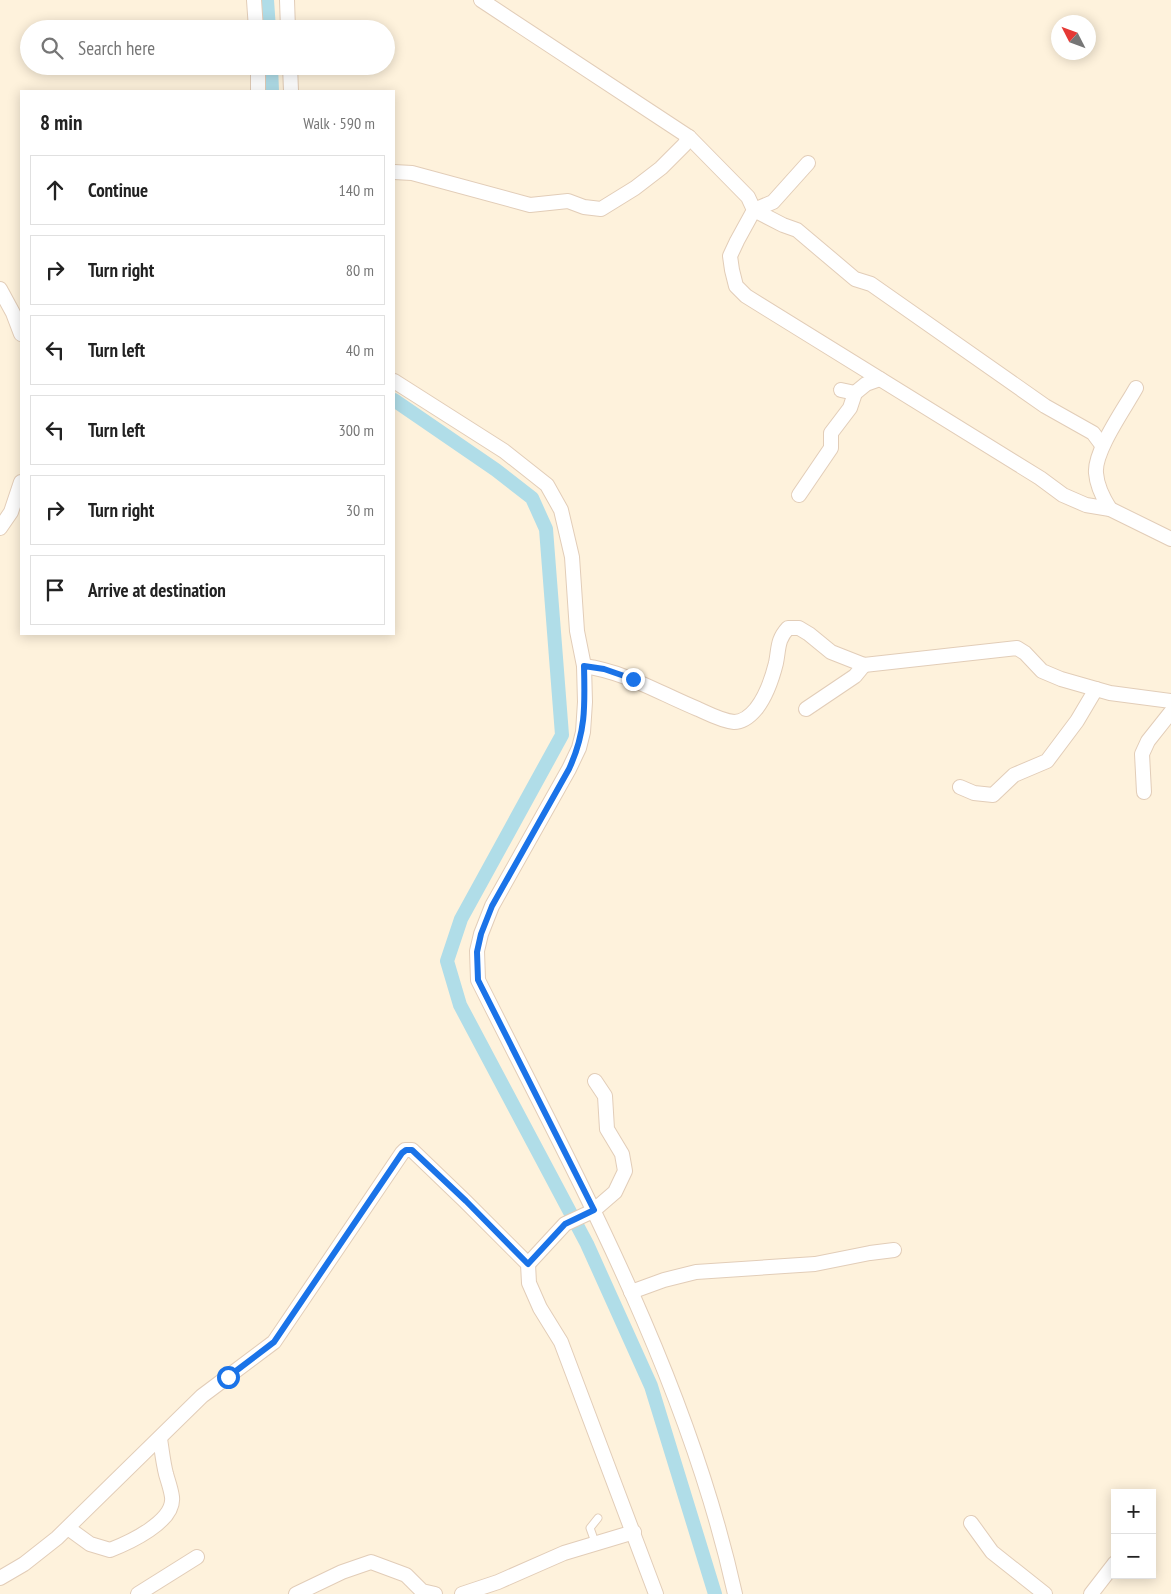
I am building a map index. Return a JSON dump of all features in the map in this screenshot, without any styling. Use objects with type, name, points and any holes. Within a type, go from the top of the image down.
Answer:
[{"type":"street","points":[[254,0],[255,20]]},
{"type":"street","points":[[287,0],[288,20]]},
{"type":"street","points":[[481,0],[689,137],[748,196],[754,210],[797,230],[855,279],[872,284],[1045,406],[1093,434],[1102,446]]},
{"type":"street","points":[[258,75],[258,90]]},
{"type":"street","points":[[290,75],[291,90]]},
{"type":"street","points":[[395,172],[412,173],[530,205],[568,201],[584,207],[601,209],[636,188],[661,168],[684,145],[689,137]]},
{"type":"street","points":[[808,163],[773,202],[754,210],[730,256],[736,286],[746,296],[1040,478],[1063,495],[1086,505],[1110,509],[1171,539]]},
{"type":"street","points":[[0,289],[13,312],[20,331]]},
{"type":"street","points":[[799,495],[831,448],[831,433],[850,408],[855,393],[866,384],[880,379]]},
{"type":"street","points":[[395,382],[504,451],[547,485],[561,510],[572,557],[577,631],[584,666],[585,702],[582,732],[579,748],[569,769],[492,906],[481,934],[477,952],[478,980],[592,1211],[663,1364],[709,1496],[735,1594]]},
{"type":"street","points":[[1110,509],[1101,496],[1095,471],[1102,446],[1136,388]]},
{"type":"street","points":[[841,390],[855,393]]},
{"type":"street","points":[[0,528],[11,512],[20,485]]},
{"type":"street","points":[[584,666],[604,669],[633,679],[680,702],[719,718],[735,722],[747,718],[757,708],[768,689],[781,635],[788,628],[799,628],[831,652],[864,665],[1017,648],[1029,657],[1042,671],[1096,689],[1171,701]]},
{"type":"street","points":[[806,709],[855,676],[864,665]]},
{"type":"street","points":[[960,787],[974,793],[993,795],[1014,775],[1047,761],[1077,721],[1096,689]]},
{"type":"street","points":[[1144,792],[1142,754],[1148,741],[1171,712]]},
{"type":"street","points":[[528,1264],[565,1224],[592,1211],[615,1192],[625,1171],[622,1154],[606,1129],[605,1096],[595,1080]]},
{"type":"street","points":[[0,1578],[24,1564],[68,1528],[202,1396],[274,1342],[402,1153],[406,1150],[412,1150],[528,1264],[529,1283],[540,1308],[561,1342],[656,1594]]},
{"type":"street","points":[[631,1292],[664,1280],[696,1272],[815,1264],[894,1250]]},
{"type":"street","points":[[68,1528],[90,1544],[110,1550],[131,1541],[160,1522],[170,1507],[172,1497],[160,1439]]},
{"type":"street","points":[[971,1523],[992,1552],[1029,1588],[1045,1594]]},
{"type":"street","points":[[462,1594],[498,1582],[564,1553],[595,1542],[634,1532]]},
{"type":"street","points":[[138,1594],[197,1557]]},
{"type":"street","points":[[296,1594],[342,1572],[371,1562],[406,1575],[422,1590],[435,1594]]},
{"type":"street","points":[[1091,1594],[1111,1568]]},
{"type":"lane","points":[[595,1542],[590,1528],[598,1518]]},
{"type":"waterway","points":[[267,0],[268,20]]},
{"type":"waterway","points":[[271,75],[272,90]]},
{"type":"waterway","points":[[395,401],[496,470],[532,498],[546,529],[562,735],[461,919],[447,961],[460,1005],[587,1244],[651,1386],[715,1594]]},
{"type":"route","points":[[228,1377],[274,1342],[402,1153],[406,1150],[412,1150],[528,1264],[565,1224],[594,1210],[478,980],[477,952],[481,934],[492,906],[579,748],[585,702],[584,666],[604,669],[633,679]]}]
